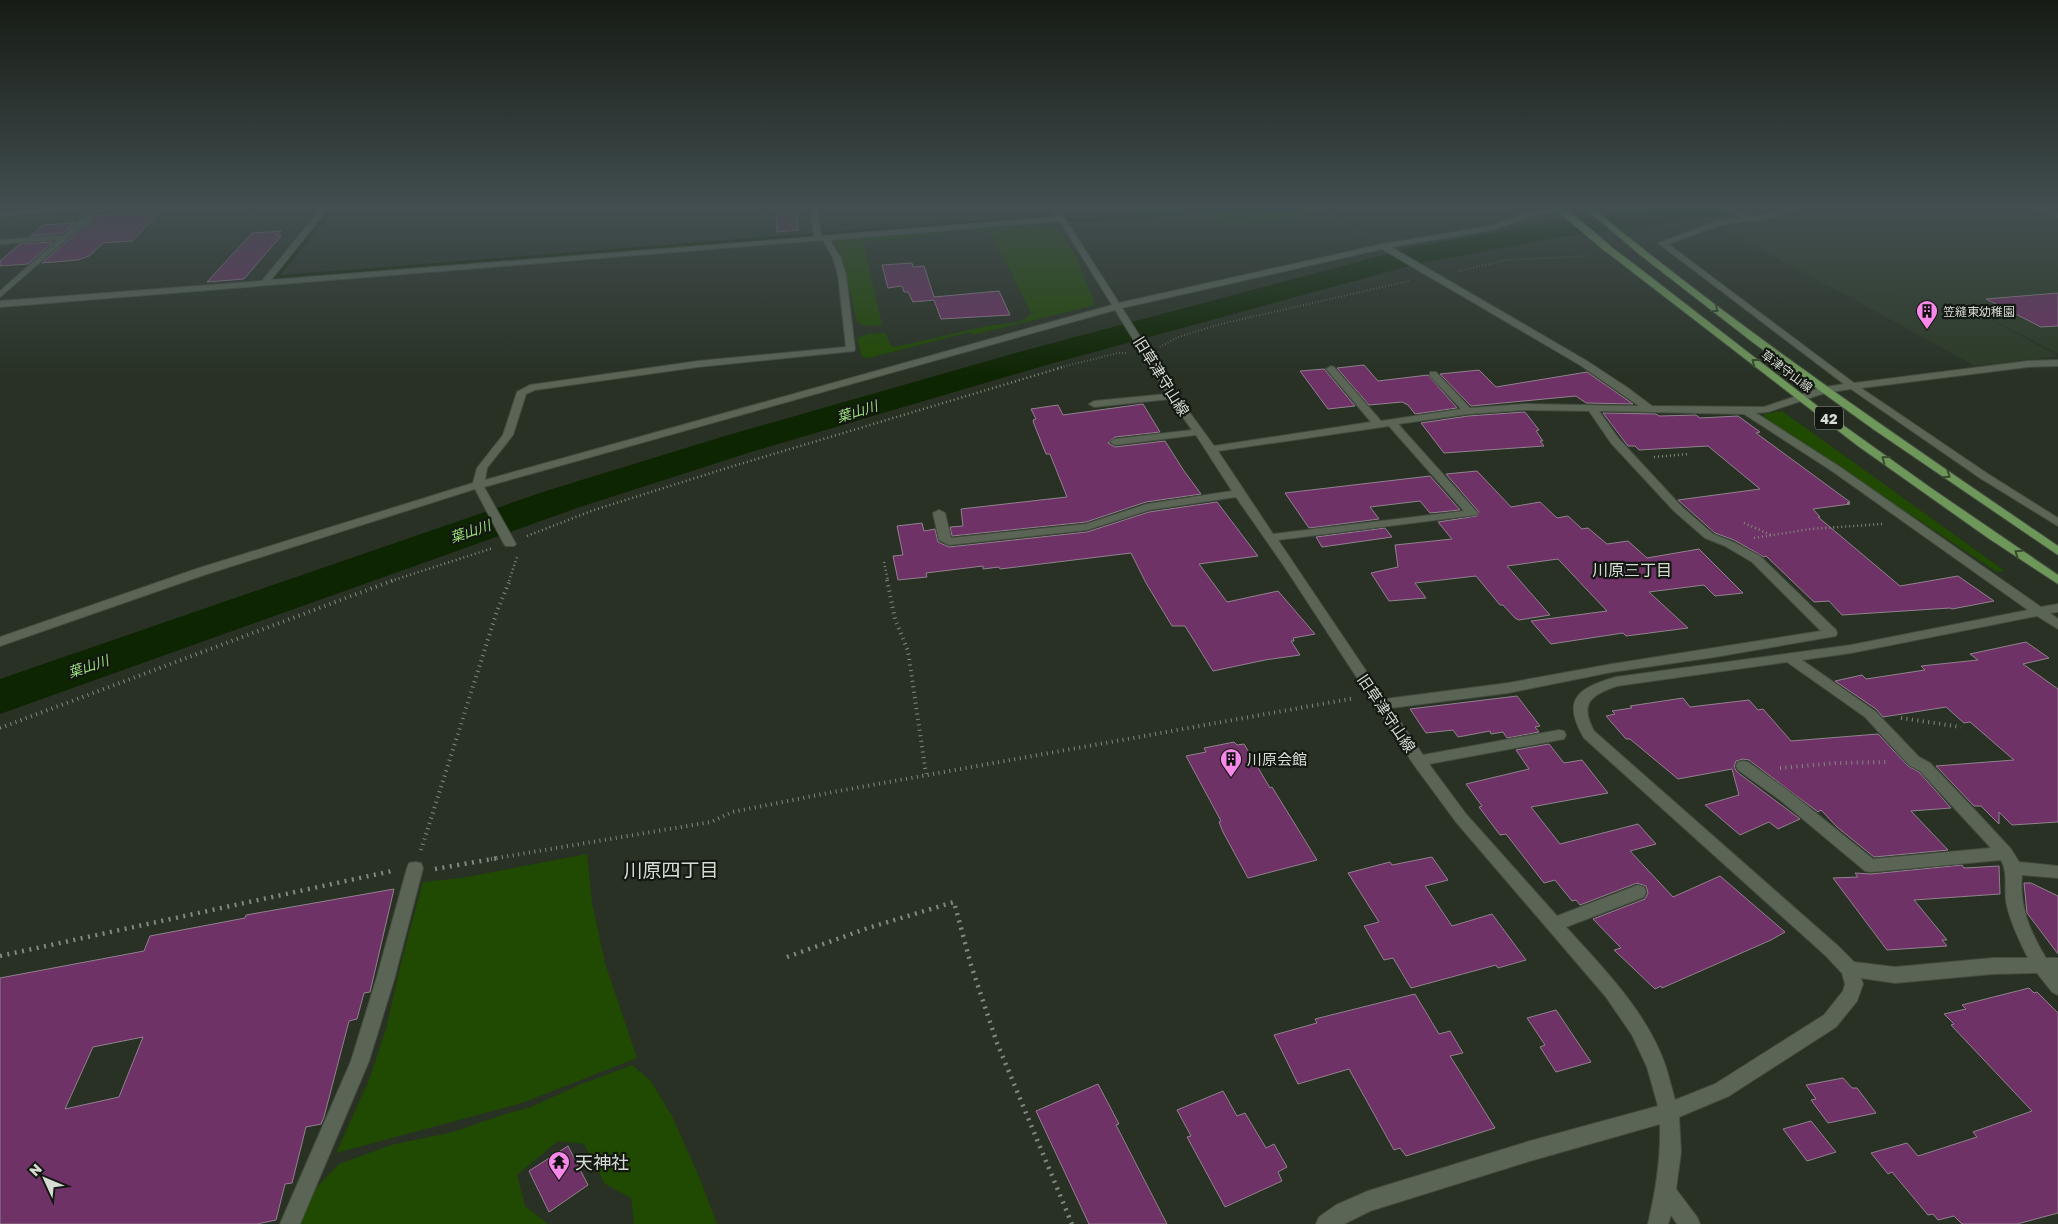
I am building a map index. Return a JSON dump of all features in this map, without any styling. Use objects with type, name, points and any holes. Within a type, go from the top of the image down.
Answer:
[{"type":"main road","name":"草津守山線","points":[[1627,263],[1664,289],[1801,398],[1965,517],[2058,580]]},
{"type":"main road","name":"草津守山線","points":[[1655,263],[1823,390],[2058,551]]},
{"type":"street","points":[[0,295],[36,263]]},
{"type":"street","points":[[265,282],[280,263]]},
{"type":"street","points":[[0,304],[504,263]]},
{"type":"street","points":[[509,541],[478,487],[482,468],[508,435],[522,392],[533,387],[698,364],[851,349],[842,275],[839,263]]},
{"type":"street","name":"旧草津守山線","points":[[1091,263],[1173,396],[1212,449],[1239,493],[1419,761],[1461,818],[1612,991],[1638,1029],[1656,1066],[1668,1112],[1670,1152],[1666,1192],[1658,1224]]},
{"type":"street","points":[[0,642],[275,548],[478,487],[1119,307],[1309,263]]},
{"type":"street","points":[[1415,263],[1591,367],[1632,394],[1650,410]]},
{"type":"street","points":[[1689,263],[1852,386],[2058,523]]},
{"type":"street","points":[[1212,449],[1468,411],[1525,407],[1765,410],[1823,390],[2028,364],[2058,363]]},
{"type":"street","points":[[1331,369],[1378,424]]},
{"type":"street","points":[[1433,374],[1468,411]]},
{"type":"street","points":[[1094,404],[1173,396]]},
{"type":"street","points":[[1377,699],[1508,688],[1612,668],[1715,653],[1832,632],[1756,559],[1710,536],[1697,527],[1615,441],[1592,408]]},
{"type":"street","points":[[1746,411],[1836,469],[2058,625]]},
{"type":"street","points":[[1270,538],[1472,513],[1391,422]]},
{"type":"street","points":[[1115,442],[1199,432]]},
{"type":"street","points":[[938,513],[945,540],[949,542],[1087,527],[1147,507],[1239,493]]},
{"type":"street","points":[[1326,1224],[1343,1212],[1368,1201],[1530,1151],[1668,1112],[1722,1090],[1830,1021],[1851,995],[1854,984],[1849,969],[1812,932],[1589,734],[1580,719],[1580,705],[1586,695],[1594,688],[1670,674],[1790,658],[1920,636],[2038,610],[2058,608]]},
{"type":"street","points":[[1790,658],[1870,714],[1914,761],[1925,766],[2005,853],[2014,868],[2013,897],[2023,931],[2050,964],[2049,978],[2058,987]]},
{"type":"street","points":[[1419,761],[1559,735]]},
{"type":"street","points":[[1749,770],[1785,796],[1871,866],[2005,853]]},
{"type":"street","points":[[290,1224],[360,1061],[385,980],[415,868]]},
{"type":"street","points":[[2014,868],[2058,872]]},
{"type":"street","points":[[1553,925],[1638,892]]},
{"type":"street","points":[[1849,969],[1895,975],[2050,964]]},
{"type":"street","points":[[1666,1192],[1690,1224]]},
{"type":"path","points":[[0,728],[412,573],[594,510],[898,415],[1002,384],[1118,353],[1146,350],[1178,337],[1220,324],[1409,281],[1441,277],[1472,266],[1489,263]]},
{"type":"path","points":[[1631,459],[1689,454]]},
{"type":"path","points":[[1729,544],[1811,529],[1909,520]]},
{"type":"path","points":[[1744,523],[1772,535]]},
{"type":"path","points":[[415,868],[497,611],[518,554],[509,541]]},
{"type":"path","points":[[884,562],[895,619],[908,651],[926,774]]},
{"type":"path","points":[[0,956],[365,876],[415,868],[440,870],[711,822],[732,812],[926,774],[1377,699]]},
{"type":"path","points":[[1870,714],[1881,714],[1961,727]]},
{"type":"path","points":[[1749,770],[1836,763],[1914,761]]},
{"type":"path","points":[[787,958],[868,928],[954,902],[971,965],[997,1043],[1072,1224]]},
{"type":"shaded area","points":[[1786,263],[2058,263],[2058,353],[1974,311],[2058,356],[1975,366],[1851,298],[1900,293],[1849,297]]},
{"type":"green space","points":[[844,263],[868,263],[882,325],[865,326],[857,322]]},
{"type":"green space","points":[[1006,263],[1079,263],[1095,305],[973,335],[970,332],[869,358],[862,357],[857,338],[868,334],[886,333],[890,345],[895,347],[987,326],[1020,322],[1032,314]]},
{"type":"green space","points":[[1782,411],[2005,571],[1997,572],[1764,417],[1764,414]]},
{"type":"green space","points":[[587,854],[592,903],[605,963],[637,1058],[522,1103],[336,1153],[369,1080],[386,1029],[402,959],[423,882],[461,878]]},
{"type":"green space","points":[[632,1065],[650,1080],[672,1116],[700,1179],[717,1224],[634,1224],[631,1198],[605,1184],[584,1144],[558,1141],[517,1175],[525,1206],[548,1224],[290,1224],[309,1195],[339,1164],[391,1145],[453,1132],[531,1107],[579,1085]]},
{"type":"building","points":[[0,263],[29,263],[28,264],[0,266]]},
{"type":"building","points":[[224,263],[258,263],[244,279],[207,282]]},
{"type":"building","points":[[912,263],[913,267],[924,266],[934,297],[999,291],[1010,315],[941,319],[934,300],[913,302],[908,292],[904,292],[902,286],[888,288],[882,265]]},
{"type":"building","points":[[2058,293],[2058,326],[2041,327],[1986,299]]},
{"type":"building","points":[[1364,365],[1378,381],[1428,375],[1457,408],[1415,414],[1408,405],[1402,402],[1369,405],[1337,368]]},
{"type":"building","points":[[1324,369],[1355,406],[1328,409],[1300,371]]},
{"type":"building","points":[[1479,370],[1496,387],[1587,372],[1633,404],[1586,403],[1576,396],[1471,406],[1440,374]]},
{"type":"building","points":[[1143,404],[1160,432],[1115,437],[1108,443],[1115,447],[1165,441],[1201,494],[1146,502],[1086,522],[952,536],[950,527],[963,526],[961,509],[1067,497],[1050,454],[1046,454],[1034,424],[1033,420],[1036,419],[1031,409],[1058,405],[1063,415]]},
{"type":"building","points":[[1525,412],[1539,430],[1536,431],[1544,446],[1444,453],[1421,423],[1468,416]]},
{"type":"building","points":[[1603,413],[1656,414],[1659,416],[1696,415],[1700,418],[1738,416],[1760,432],[1756,433],[1850,502],[1847,503],[1850,504],[1813,509],[1820,517],[1818,517],[1900,586],[1958,576],[1994,601],[1952,609],[1842,615],[1829,601],[1814,602],[1766,556],[1764,557],[1734,540],[1715,533],[1678,500],[1760,489],[1708,446],[1639,450],[1635,446],[1628,446]]},
{"type":"building","points":[[1477,471],[1511,507],[1540,502],[1557,518],[1568,516],[1582,529],[1588,528],[1607,544],[1628,541],[1647,558],[1699,549],[1743,593],[1715,596],[1704,585],[1649,592],[1688,628],[1626,636],[1623,633],[1551,644],[1531,621],[1607,611],[1558,559],[1507,566],[1550,615],[1519,620],[1515,618],[1503,605],[1500,605],[1476,576],[1415,583],[1426,598],[1389,601],[1371,573],[1398,567],[1395,545],[1452,539],[1438,522],[1477,516],[1479,512],[1446,474]]},
{"type":"building","points":[[1430,476],[1460,510],[1430,513],[1420,501],[1370,507],[1379,519],[1309,528],[1285,493]]},
{"type":"building","points":[[1217,502],[1258,556],[1199,564],[1227,602],[1278,591],[1315,634],[1293,638],[1294,641],[1291,641],[1300,655],[1213,671],[1185,626],[1172,626],[1146,583],[1131,553],[1000,569],[999,567],[983,569],[983,566],[926,573],[927,577],[898,580],[893,556],[903,555],[897,526],[922,523],[924,531],[935,529],[938,542],[949,547],[1087,532],[1149,512]]},
{"type":"building","points":[[1385,528],[1392,537],[1322,547],[1316,537]]},
{"type":"building","points":[[2026,642],[2049,658],[2023,664],[2058,689],[2058,822],[2012,825],[1999,812],[1999,824],[1981,806],[1974,806],[1936,766],[2014,760],[1970,722],[1964,723],[1946,707],[1883,717],[1876,709],[1835,681],[1862,675],[1866,679],[1925,670],[1921,666],[1978,660],[1970,654]]},
{"type":"building","points":[[1517,696],[1540,726],[1535,727],[1539,732],[1507,738],[1503,732],[1491,734],[1490,731],[1458,737],[1453,730],[1426,733],[1410,709]]},
{"type":"building","points":[[1683,698],[1690,707],[1749,700],[1758,710],[1763,709],[1791,741],[1878,734],[1908,766],[1919,772],[1951,808],[1911,811],[1948,850],[1874,857],[1837,827],[1821,810],[1818,812],[1749,760],[1743,759],[1736,761],[1734,767],[1737,772],[1800,819],[1778,829],[1769,822],[1740,835],[1705,805],[1739,795],[1732,769],[1678,779],[1630,739],[1626,739],[1606,716],[1615,714],[1612,711],[1632,708],[1630,706]]},
{"type":"building","points":[[1234,742],[1237,745],[1244,744],[1317,860],[1248,878],[1223,832],[1219,822],[1221,821],[1186,756],[1206,752],[1204,748]]},
{"type":"building","points":[[1549,744],[1564,763],[1582,760],[1608,793],[1531,807],[1560,844],[1638,824],[1656,844],[1630,851],[1673,897],[1720,876],[1785,932],[1662,988],[1661,986],[1655,989],[1614,950],[1621,948],[1593,919],[1645,899],[1648,893],[1646,886],[1637,883],[1580,905],[1576,900],[1572,901],[1555,880],[1544,883],[1506,834],[1500,835],[1479,807],[1482,806],[1466,784],[1529,769],[1516,750]]},
{"type":"building","points":[[1432,857],[1448,880],[1425,886],[1452,926],[1492,914],[1526,960],[1498,968],[1496,965],[1411,988],[1393,958],[1384,960],[1364,926],[1379,922],[1348,873],[1390,862],[1392,865]]},
{"type":"building","points":[[1962,865],[1964,868],[1999,866],[2000,894],[1914,900],[1947,940],[1942,940],[1947,946],[1887,950],[1833,878],[1858,877],[1855,873],[1871,874]]},
{"type":"building","points":[[2024,883],[2031,883],[2058,896],[2058,954],[2027,913]]},
{"type":"building","points":[[394,889],[370,992],[364,993],[357,1019],[349,1021],[324,1117],[321,1124],[306,1127],[292,1183],[285,1184],[276,1220],[257,1224],[0,1224],[0,978],[144,951],[150,936],[245,918],[246,915]],"holes":[[[143,1037],[119,1097],[65,1109],[93,1047]]]},
{"type":"building","points":[[2029,988],[2034,993],[2037,992],[2058,1013],[2058,1213],[2017,1224],[1962,1224],[1954,1216],[1938,1220],[1933,1214],[1928,1215],[1892,1172],[1888,1174],[1871,1153],[1907,1143],[1918,1156],[1977,1137],[1973,1132],[2032,1111],[1951,1025],[1954,1024],[1944,1014],[1966,1009],[1962,1005]]},
{"type":"building","points":[[1415,994],[1439,1034],[1450,1031],[1463,1053],[1450,1056],[1495,1128],[1406,1156],[1400,1148],[1394,1150],[1349,1069],[1298,1084],[1274,1035],[1317,1023],[1315,1019]]},
{"type":"building","points":[[1556,1010],[1591,1062],[1556,1072],[1540,1047],[1545,1045],[1527,1018]]},
{"type":"building","points":[[1843,1078],[1852,1088],[1857,1088],[1876,1113],[1828,1123],[1811,1100],[1816,1099],[1806,1085]]},
{"type":"building","points":[[1098,1084],[1119,1124],[1116,1125],[1167,1224],[1089,1224],[1036,1111]]},
{"type":"building","points":[[1223,1091],[1237,1116],[1245,1113],[1266,1148],[1274,1144],[1287,1167],[1278,1172],[1282,1181],[1225,1207],[1187,1137],[1191,1136],[1177,1110]]},
{"type":"building","points":[[1811,1121],[1836,1152],[1807,1161],[1783,1129]]},
{"type":"building","points":[[568,1146],[588,1185],[549,1212],[529,1171]]},
{"type":"waterway","points":[[287,263],[275,278],[464,263]]},
{"type":"waterway","name":"葉山川","points":[[0,697],[563,499],[738,444],[1031,359],[1388,263]]},
{"type":"place","name":"笠縫東幼稚園","points":[[1927,330]]},
{"type":"place","name":"川原会館","points":[[1231,778]]},
{"type":"place","name":"天神社","points":[[559,1181]]},
{"type":"district","name":"川原三丁目","points":[[1632,570]]},
{"type":"district","name":"川原四丁目","points":[[671,869]]}]
